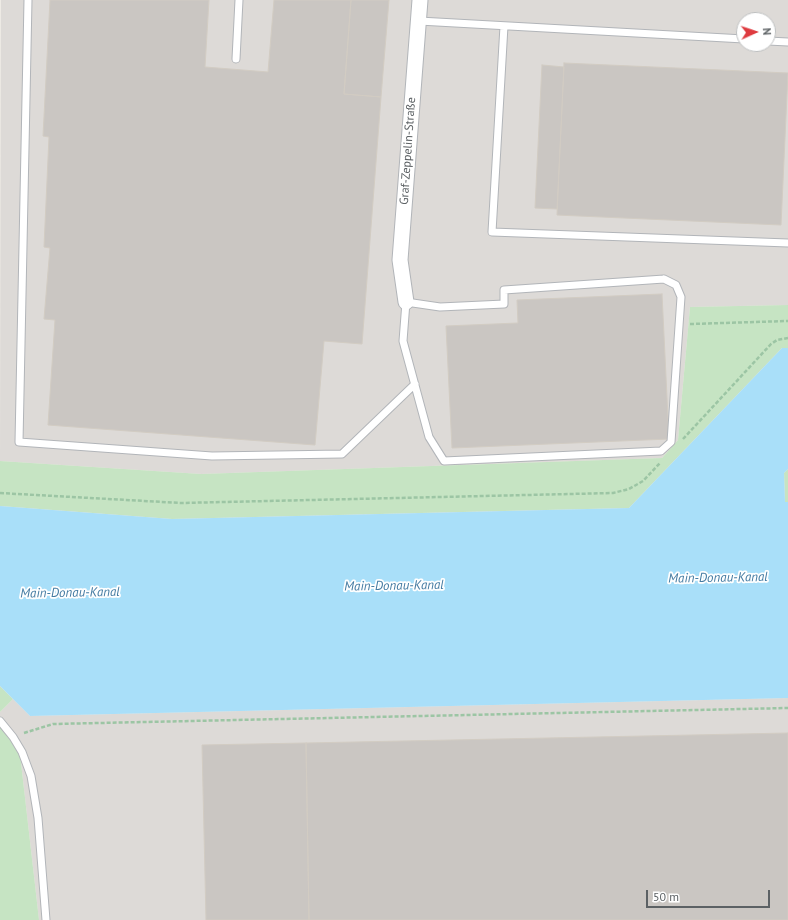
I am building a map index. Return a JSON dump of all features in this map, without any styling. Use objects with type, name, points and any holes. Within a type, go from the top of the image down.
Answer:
[{"type":"street","name":"Graf-Zeppelin-Straße","points":[[406,302],[400,260],[420,0]]},
{"type":"lane","points":[[28,0],[19,442],[212,456],[342,454],[415,384]]},
{"type":"lane","points":[[236,59],[239,0]]},
{"type":"lane","points":[[418,21],[736,39]]},
{"type":"lane","points":[[504,26],[492,232],[788,244]]},
{"type":"lane","points":[[776,41],[788,42]]},
{"type":"lane","points":[[664,279],[676,285],[681,297],[671,442],[661,451],[444,461],[429,437],[415,384],[403,341],[406,302],[440,307],[504,304],[504,290],[664,279]]},
{"type":"lane","points":[[0,721],[13,737],[22,752],[31,776],[38,818],[46,920]]},
{"type":"path","points":[[679,324],[788,321]]},
{"type":"path","points":[[680,441],[771,344],[777,340],[788,338]]},
{"type":"path","points":[[0,493],[181,503],[613,493],[629,489],[643,481],[664,458]]},
{"type":"path","points":[[13,737],[53,724],[788,708]]},
{"type":"shaded area","points":[[1,0],[788,0],[788,305],[690,307],[678,440],[662,458],[201,474],[0,461]]},
{"type":"shaded area","points":[[788,698],[788,920],[39,920],[20,754],[0,719],[0,712],[13,699],[30,716]]},
{"type":"green space","points":[[788,305],[788,348],[782,348],[629,508],[172,519],[0,506],[0,461],[201,474],[662,458],[678,440],[690,307]]},
{"type":"green space","points":[[788,469],[788,502],[785,502],[784,473]]},
{"type":"green space","points":[[0,686],[13,699],[0,712]]},
{"type":"green space","points":[[0,719],[20,754],[39,920],[0,920]]},
{"type":"water","name":"Main-Donau-Kanal","points":[[782,348],[788,348],[788,469],[784,473],[785,502],[788,502],[788,698],[30,716],[0,686],[0,506],[172,519],[629,508]]},
{"type":"building","points":[[50,0],[209,0],[205,67],[268,72],[274,0],[351,0],[344,94],[381,97],[362,344],[324,341],[315,445],[48,425],[55,320],[44,319],[50,248],[44,247],[49,137],[43,136]]},
{"type":"building","points":[[351,0],[389,0],[381,97],[344,94]]},
{"type":"building","points":[[564,63],[788,73],[781,225],[557,215]]},
{"type":"building","points":[[542,65],[564,67],[557,209],[535,208]]},
{"type":"building","points":[[662,294],[669,439],[452,448],[446,326],[518,323],[517,300]]},
{"type":"building","points":[[788,733],[788,920],[309,920],[306,743]]},
{"type":"building","points":[[306,743],[309,920],[206,920],[202,745]]}]
